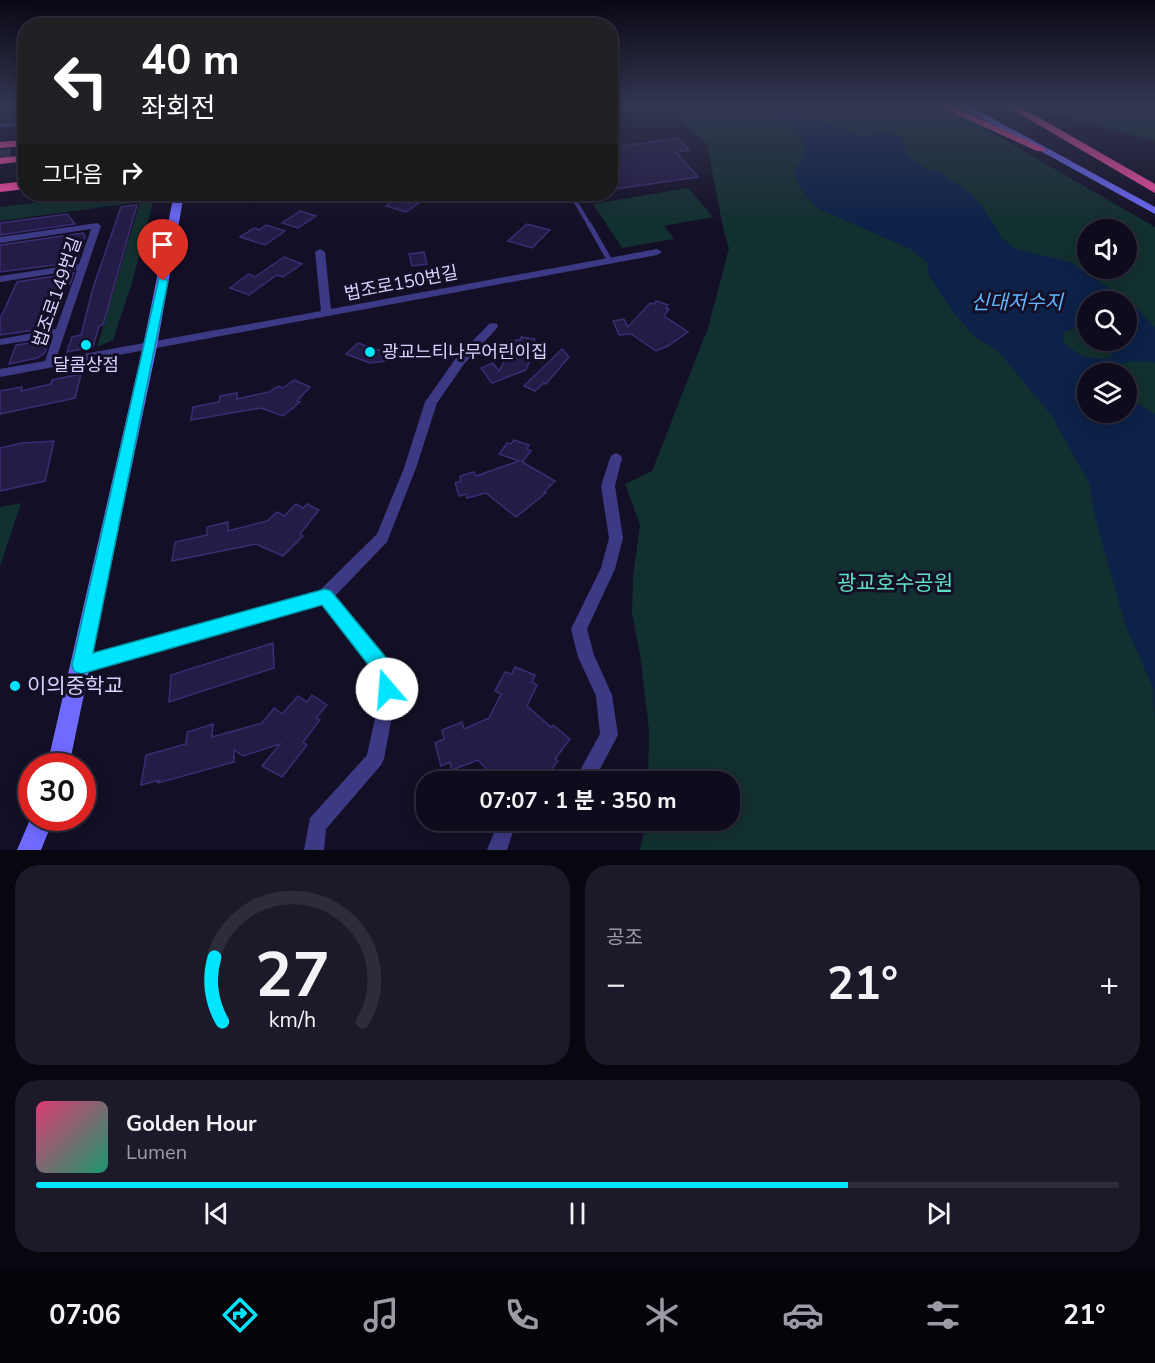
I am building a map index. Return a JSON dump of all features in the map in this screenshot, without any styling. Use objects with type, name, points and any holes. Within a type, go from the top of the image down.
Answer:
[{"type":"highway","points":[[1033,146],[1041,149]]},
{"type":"highway","points":[[1079,146],[1155,189]]},
{"type":"highway","points":[[0,161],[18,159]]},
{"type":"highway","points":[[0,180],[18,178]]},
{"type":"highway","points":[[0,188],[18,186]]},
{"type":"street","points":[[1035,146],[1155,211]]},
{"type":"street","points":[[1053,146],[1155,199]]},
{"type":"street","points":[[61,753],[150,346],[178,201]]},
{"type":"street","name":"법조로149번길","points":[[0,240],[97,226],[49,364]]},
{"type":"street","points":[[320,252],[326,314]]},
{"type":"street","name":"법조로150번길","points":[[150,346],[657,252]]},
{"type":"street","points":[[1,280],[84,266]]},
{"type":"street","points":[[81,665],[325,596],[382,538],[410,468],[431,402],[460,361],[493,326]]},
{"type":"street","points":[[0,342],[61,332]]},
{"type":"street","name":"법조로149번길","points":[[49,364],[150,346]]},
{"type":"street","points":[[0,373],[49,364]]},
{"type":"street","points":[[589,771],[609,735],[604,695],[586,657],[579,629],[608,569],[616,538],[608,486],[616,458]]},
{"type":"street","points":[[314,850],[317,825],[375,759],[386,705],[387,673],[325,596]]},
{"type":"street","points":[[29,850],[37,831]]},
{"type":"street","points":[[497,850],[504,831]]},
{"type":"lane","points":[[575,201],[610,261]]},
{"type":"green space","name":"광교호수공원","points":[[707,146],[1014,146],[1155,227],[1155,850],[640,850],[644,831],[740,831],[740,771],[648,771],[649,730],[640,655],[632,613],[633,576],[640,525],[625,484],[652,471],[708,328],[729,248]]},
{"type":"green space","points":[[688,188],[713,217],[664,226],[674,239],[622,248],[593,204]]},
{"type":"green space","points":[[48,201],[153,201],[132,283],[113,340],[97,347],[140,202],[0,221],[0,207]]},
{"type":"green space","points":[[21,503],[0,566],[0,507]]},
{"type":"water","name":"신대저수지","points":[[804,146],[904,146],[908,156],[926,169],[939,172],[970,193],[983,207],[1002,238],[1016,249],[1070,262],[1077,267],[1077,279],[1095,279],[1113,291],[1077,291],[1077,328],[1064,332],[1063,341],[1073,350],[1098,359],[1111,357],[1114,351],[1137,351],[1137,308],[1155,327],[1155,363],[1077,363],[1077,423],[1137,423],[1137,403],[1155,414],[1155,723],[1153,687],[1126,627],[1096,521],[1089,483],[1051,415],[998,351],[975,337],[953,312],[929,276],[927,262],[910,249],[817,208],[802,191],[794,173],[803,156]]},
{"type":"building","points":[[685,146],[689,150],[676,152],[698,177],[618,189],[618,147]]},
{"type":"building","points":[[394,201],[422,201],[406,212],[386,206]]},
{"type":"building","points":[[137,205],[103,325],[99,326],[93,347],[67,352],[72,337],[81,335],[93,288],[121,207]]},
{"type":"building","points":[[300,211],[316,216],[298,228],[282,223]]},
{"type":"building","points":[[67,214],[75,224],[0,235],[0,223]]},
{"type":"building","points":[[527,224],[550,230],[532,248],[508,241]]},
{"type":"building","points":[[266,225],[285,231],[265,245],[240,237],[254,228],[259,230]]},
{"type":"building","points":[[83,233],[85,236],[77,262],[0,272],[0,245]]},
{"type":"building","points":[[424,252],[427,264],[412,266],[409,254]]},
{"type":"building","points":[[284,257],[302,264],[283,277],[277,275],[249,295],[230,288],[249,274],[255,277]]},
{"type":"building","points":[[74,273],[70,284],[64,285],[49,328],[0,335],[0,319],[17,282]]},
{"type":"building","points":[[656,301],[668,305],[666,308],[669,309],[664,316],[688,332],[668,346],[656,351],[631,334],[619,335],[613,321],[624,319],[628,327],[650,303],[654,304]]},
{"type":"building","points":[[521,337],[535,339],[534,343],[537,343],[526,370],[492,383],[481,368],[493,363],[499,371],[516,340],[520,340]]},
{"type":"building","points":[[44,341],[48,344],[45,353],[37,358],[9,364],[16,345]]},
{"type":"building","name":"광교느티나무어린이집","points":[[358,343],[377,350],[393,348],[392,360],[370,363],[346,354]]},
{"type":"building","points":[[562,349],[569,357],[546,384],[544,383],[535,391],[524,386]]},
{"type":"building","points":[[81,374],[75,398],[0,414],[0,391],[22,387],[21,391],[51,384],[52,380]]},
{"type":"building","points":[[294,380],[310,387],[297,401],[300,402],[283,416],[261,408],[191,420],[193,407],[219,402],[220,396],[237,393],[237,399],[269,392],[278,386],[283,388]]},
{"type":"building","points":[[514,440],[529,445],[527,449],[531,451],[522,462],[555,481],[544,492],[546,493],[516,517],[486,493],[467,498],[466,494],[459,496],[455,483],[461,481],[460,476],[474,472],[476,476],[519,461],[499,454],[507,443],[511,444]]},
{"type":"building","points":[[54,441],[45,481],[0,491],[0,448],[22,443]]},
{"type":"building","points":[[296,504],[303,508],[307,504],[319,510],[300,534],[303,536],[283,556],[256,544],[172,561],[175,542],[207,535],[207,527],[228,522],[228,531],[267,521],[277,512],[284,516]]},
{"type":"building","points":[[273,643],[274,668],[169,702],[171,675]]},
{"type":"building","points":[[515,667],[535,675],[532,682],[537,685],[527,706],[551,727],[553,725],[570,739],[555,759],[558,761],[550,771],[488,771],[478,760],[452,770],[450,762],[441,766],[435,743],[444,739],[442,730],[462,722],[464,729],[489,718],[501,694],[495,691],[505,672],[512,674]]},
{"type":"building","points":[[312,695],[327,705],[316,718],[320,720],[303,742],[307,745],[282,777],[262,766],[280,744],[243,756],[234,750],[234,762],[158,783],[159,780],[141,785],[146,755],[186,744],[187,732],[213,724],[212,737],[262,723],[274,708],[282,714],[298,696],[307,702]]},
{"type":"tunnel","points":[[0,155],[18,153]]},
{"type":"place","name":"달콤상점","points":[[86,345]]},
{"type":"place","name":"광교느티나무어린이집","points":[[370,352]]},
{"type":"place","name":"이의중학교","points":[[15,686]]},
{"type":"route","points":[[163,281],[81,665],[325,596],[387,673],[387,689]]}]
